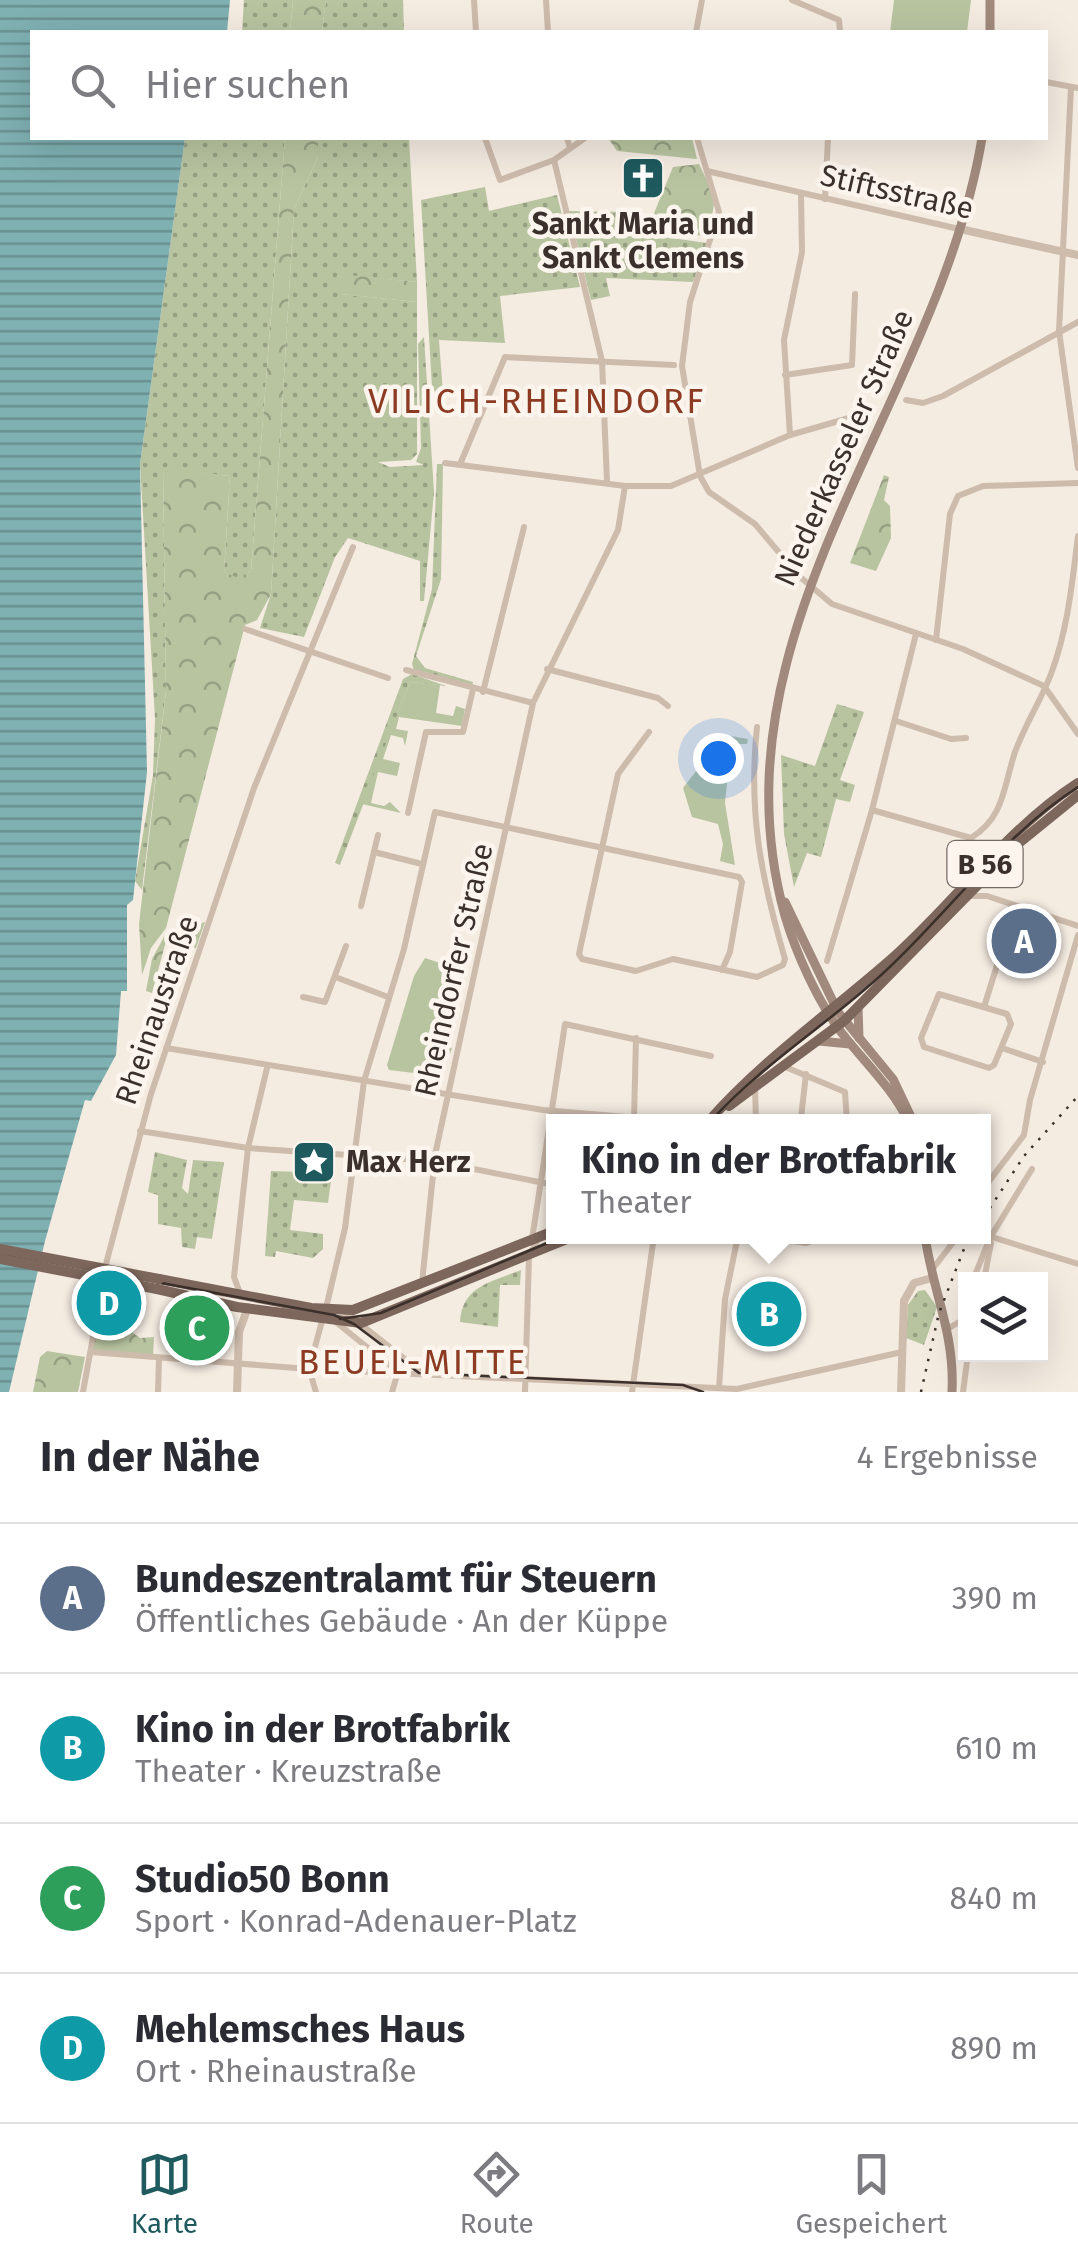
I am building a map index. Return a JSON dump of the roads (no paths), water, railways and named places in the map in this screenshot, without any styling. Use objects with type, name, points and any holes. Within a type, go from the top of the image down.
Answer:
[{"type":"main road","points":[[990,0],[990,30]]},
{"type":"main road","name":"Niederkasseler Straße","points":[[908,1114],[900,1089],[856,1043],[832,1009],[785,902],[770,801],[773,734],[808,585],[936,302],[960,230],[982,140]]},
{"type":"main road","name":"B 56","points":[[716,1114],[748,1080],[898,953],[1020,828],[1078,782]]},
{"type":"main road","name":"B 56","points":[[724,1114],[755,1085],[841,1024],[1042,821],[1078,796]]},
{"type":"main road","points":[[815,1022],[821,988],[850,994]]},
{"type":"main road","points":[[819,1042],[856,1043],[858,1007]]},
{"type":"main road","points":[[221,1296],[241,1294],[341,1309],[371,1305],[546,1234]]},
{"type":"main road","points":[[0,1250],[338,1324],[362,1323],[430,1299],[556,1244]]},
{"type":"main road","points":[[926,1244],[931,1275],[949,1328],[952,1392]]},
{"type":"main road","points":[[0,1259],[158,1284]]},
{"type":"street","points":[[474,0],[476,30]]},
{"type":"street","points":[[546,0],[548,30]]},
{"type":"street","points":[[696,30],[702,0]]},
{"type":"street","points":[[792,0],[832,14],[839,20],[840,30]]},
{"type":"street","points":[[1048,82],[1074,88],[1058,331],[1078,468]]},
{"type":"street","points":[[486,140],[500,180],[554,160],[582,140]]},
{"type":"street","points":[[568,140],[570,148]]},
{"type":"street","points":[[698,140],[718,198],[718,221],[690,302],[682,366],[700,476],[710,492],[755,524],[808,585],[849,612],[936,640],[1044,686],[1078,734]]},
{"type":"street","points":[[801,218],[806,200],[822,198],[828,140]]},
{"type":"street","points":[[554,160],[602,360],[607,482]]},
{"type":"street","name":"Stiftsstraße","points":[[707,171],[1078,255]]},
{"type":"street","points":[[790,436],[784,340],[802,252],[801,194]]},
{"type":"street","points":[[786,375],[852,365],[854,294]]},
{"type":"street","points":[[906,400],[923,402],[943,396],[1078,322]]},
{"type":"street","points":[[461,462],[505,356],[674,365]]},
{"type":"street","points":[[446,463],[625,486],[671,486],[790,436],[849,418],[863,420]]},
{"type":"street","points":[[936,640],[950,514],[958,496],[984,486],[1078,483]]},
{"type":"street","name":"Rheindorfer Straße","points":[[422,1285],[434,1161],[510,826],[533,703],[618,530],[625,486]]},
{"type":"street","points":[[483,692],[524,527]]},
{"type":"street","points":[[872,810],[971,838],[992,824],[1070,606],[1078,536]]},
{"type":"street","name":"Rheinaustraße","points":[[83,1392],[104,1273],[166,1048],[254,788],[353,546]]},
{"type":"street","points":[[245,629],[388,678]]},
{"type":"street","points":[[826,961],[872,810],[916,634]]},
{"type":"street","points":[[547,669],[658,698],[668,706]]},
{"type":"street","points":[[406,670],[533,703]]},
{"type":"street","points":[[408,813],[426,732],[463,732],[473,689]]},
{"type":"street","points":[[896,721],[951,739],[966,738]]},
{"type":"street","points":[[649,732],[618,774],[579,954],[582,959],[636,971],[664,959],[756,977],[784,962],[752,802],[757,726]]},
{"type":"street","points":[[752,802],[770,801]]},
{"type":"street","points":[[326,1308],[342,1241],[364,1080],[404,948],[434,812],[740,877],[730,952],[722,970]]},
{"type":"street","points":[[361,906],[378,836]]},
{"type":"street","points":[[374,852],[422,864]]},
{"type":"street","points":[[982,880],[987,896]]},
{"type":"street","points":[[968,897],[987,896],[1078,926]]},
{"type":"street","points":[[984,1007],[1012,917],[1010,904]]},
{"type":"street","points":[[1012,917],[1023,908]]},
{"type":"street","points":[[991,1179],[1024,1136],[1027,1110],[1078,936]]},
{"type":"street","points":[[303,998],[322,1003],[337,978],[346,946]]},
{"type":"street","points":[[337,978],[388,996]]},
{"type":"street","points":[[944,994],[984,1007],[1010,1019],[1002,1048],[989,1068],[921,1040],[934,998],[944,994]]},
{"type":"street","points":[[549,1114],[565,1024],[711,1056]]},
{"type":"street","points":[[634,1114],[636,1038]]},
{"type":"street","points":[[166,1048],[267,1068],[592,1114]]},
{"type":"street","points":[[1002,1048],[1043,1062]]},
{"type":"street","points":[[782,1066],[845,1092],[846,1114]]},
{"type":"street","points":[[239,1332],[235,1314],[221,1296],[234,1277],[248,1148],[267,1068]]},
{"type":"street","points":[[801,1114],[806,1074]]},
{"type":"street","points":[[755,1085],[756,1114]]},
{"type":"street","points":[[140,1132],[248,1148],[434,1161],[546,1183]]},
{"type":"street","points":[[531,1240],[546,1136]]},
{"type":"street","points":[[991,1242],[1032,1170]]},
{"type":"street","points":[[525,1392],[529,1256],[546,1236]]},
{"type":"street","points":[[992,1237],[1078,1264]]},
{"type":"street","points":[[632,1388],[653,1244]]},
{"type":"street","points":[[719,1388],[732,1244]]},
{"type":"street","points":[[901,1392],[905,1296],[914,1283],[931,1275],[952,1244]]},
{"type":"street","points":[[977,1272],[989,1244]]},
{"type":"street","points":[[985,1272],[991,1244]]},
{"type":"street","points":[[234,1277],[241,1294]]},
{"type":"street","points":[[237,1392],[239,1332],[248,1307]]},
{"type":"street","points":[[341,1309],[425,1375]]},
{"type":"street","points":[[316,1392],[309,1370],[322,1320]]},
{"type":"street","points":[[949,1328],[958,1323]]},
{"type":"street","points":[[338,1324],[398,1372]]},
{"type":"street","points":[[91,1352],[309,1370],[525,1379],[632,1388],[737,1389],[902,1352]]},
{"type":"street","points":[[158,1392],[160,1358]]},
{"type":"street","points":[[964,1392],[967,1362]]},
{"type":"street","points":[[392,1392],[398,1372]]},
{"type":"street","points":[[687,1387],[700,1392]]},
{"type":"water","points":[[0,0],[230,0],[227,30],[30,30],[30,140],[185,140],[140,464],[147,772],[133,900],[127,905],[127,991],[121,991],[116,1055],[91,1101],[85,1100],[45,1241],[9,1392],[0,1392]]},
{"type":"tram line","points":[[718,1114],[879,977],[1024,829],[1078,787]]},
{"type":"tram line","points":[[340,1319],[381,1313],[546,1244]]},
{"type":"tram line","points":[[0,1253],[334,1315],[354,1324],[419,1373],[683,1385],[703,1392]]},
{"type":"railway","points":[[991,1206],[1024,1156],[1078,1096]]},
{"type":"railway","points":[[921,1392],[939,1313],[966,1244]]},
{"type":"place","name":"Sankt Maria und Sankt Clemens","points":[[643,178]]},
{"type":"place","name":"Bundeszentralamt für Steuern","points":[[1024,941]]},
{"type":"place","name":"Max Herz","points":[[314,1162]]},
{"type":"place","name":"Mehlemsches Haus","points":[[109,1303]]},
{"type":"place","name":"Kino in der Brotfabrik","points":[[769,1314]]},
{"type":"place","name":"Studio50 Bonn","points":[[197,1328]]},
{"type":"district","name":"VILICH-RHEINDORF","points":[[537,401]]},
{"type":"district","name":"BEUEL-MITTE","points":[[413,1362]]}]
